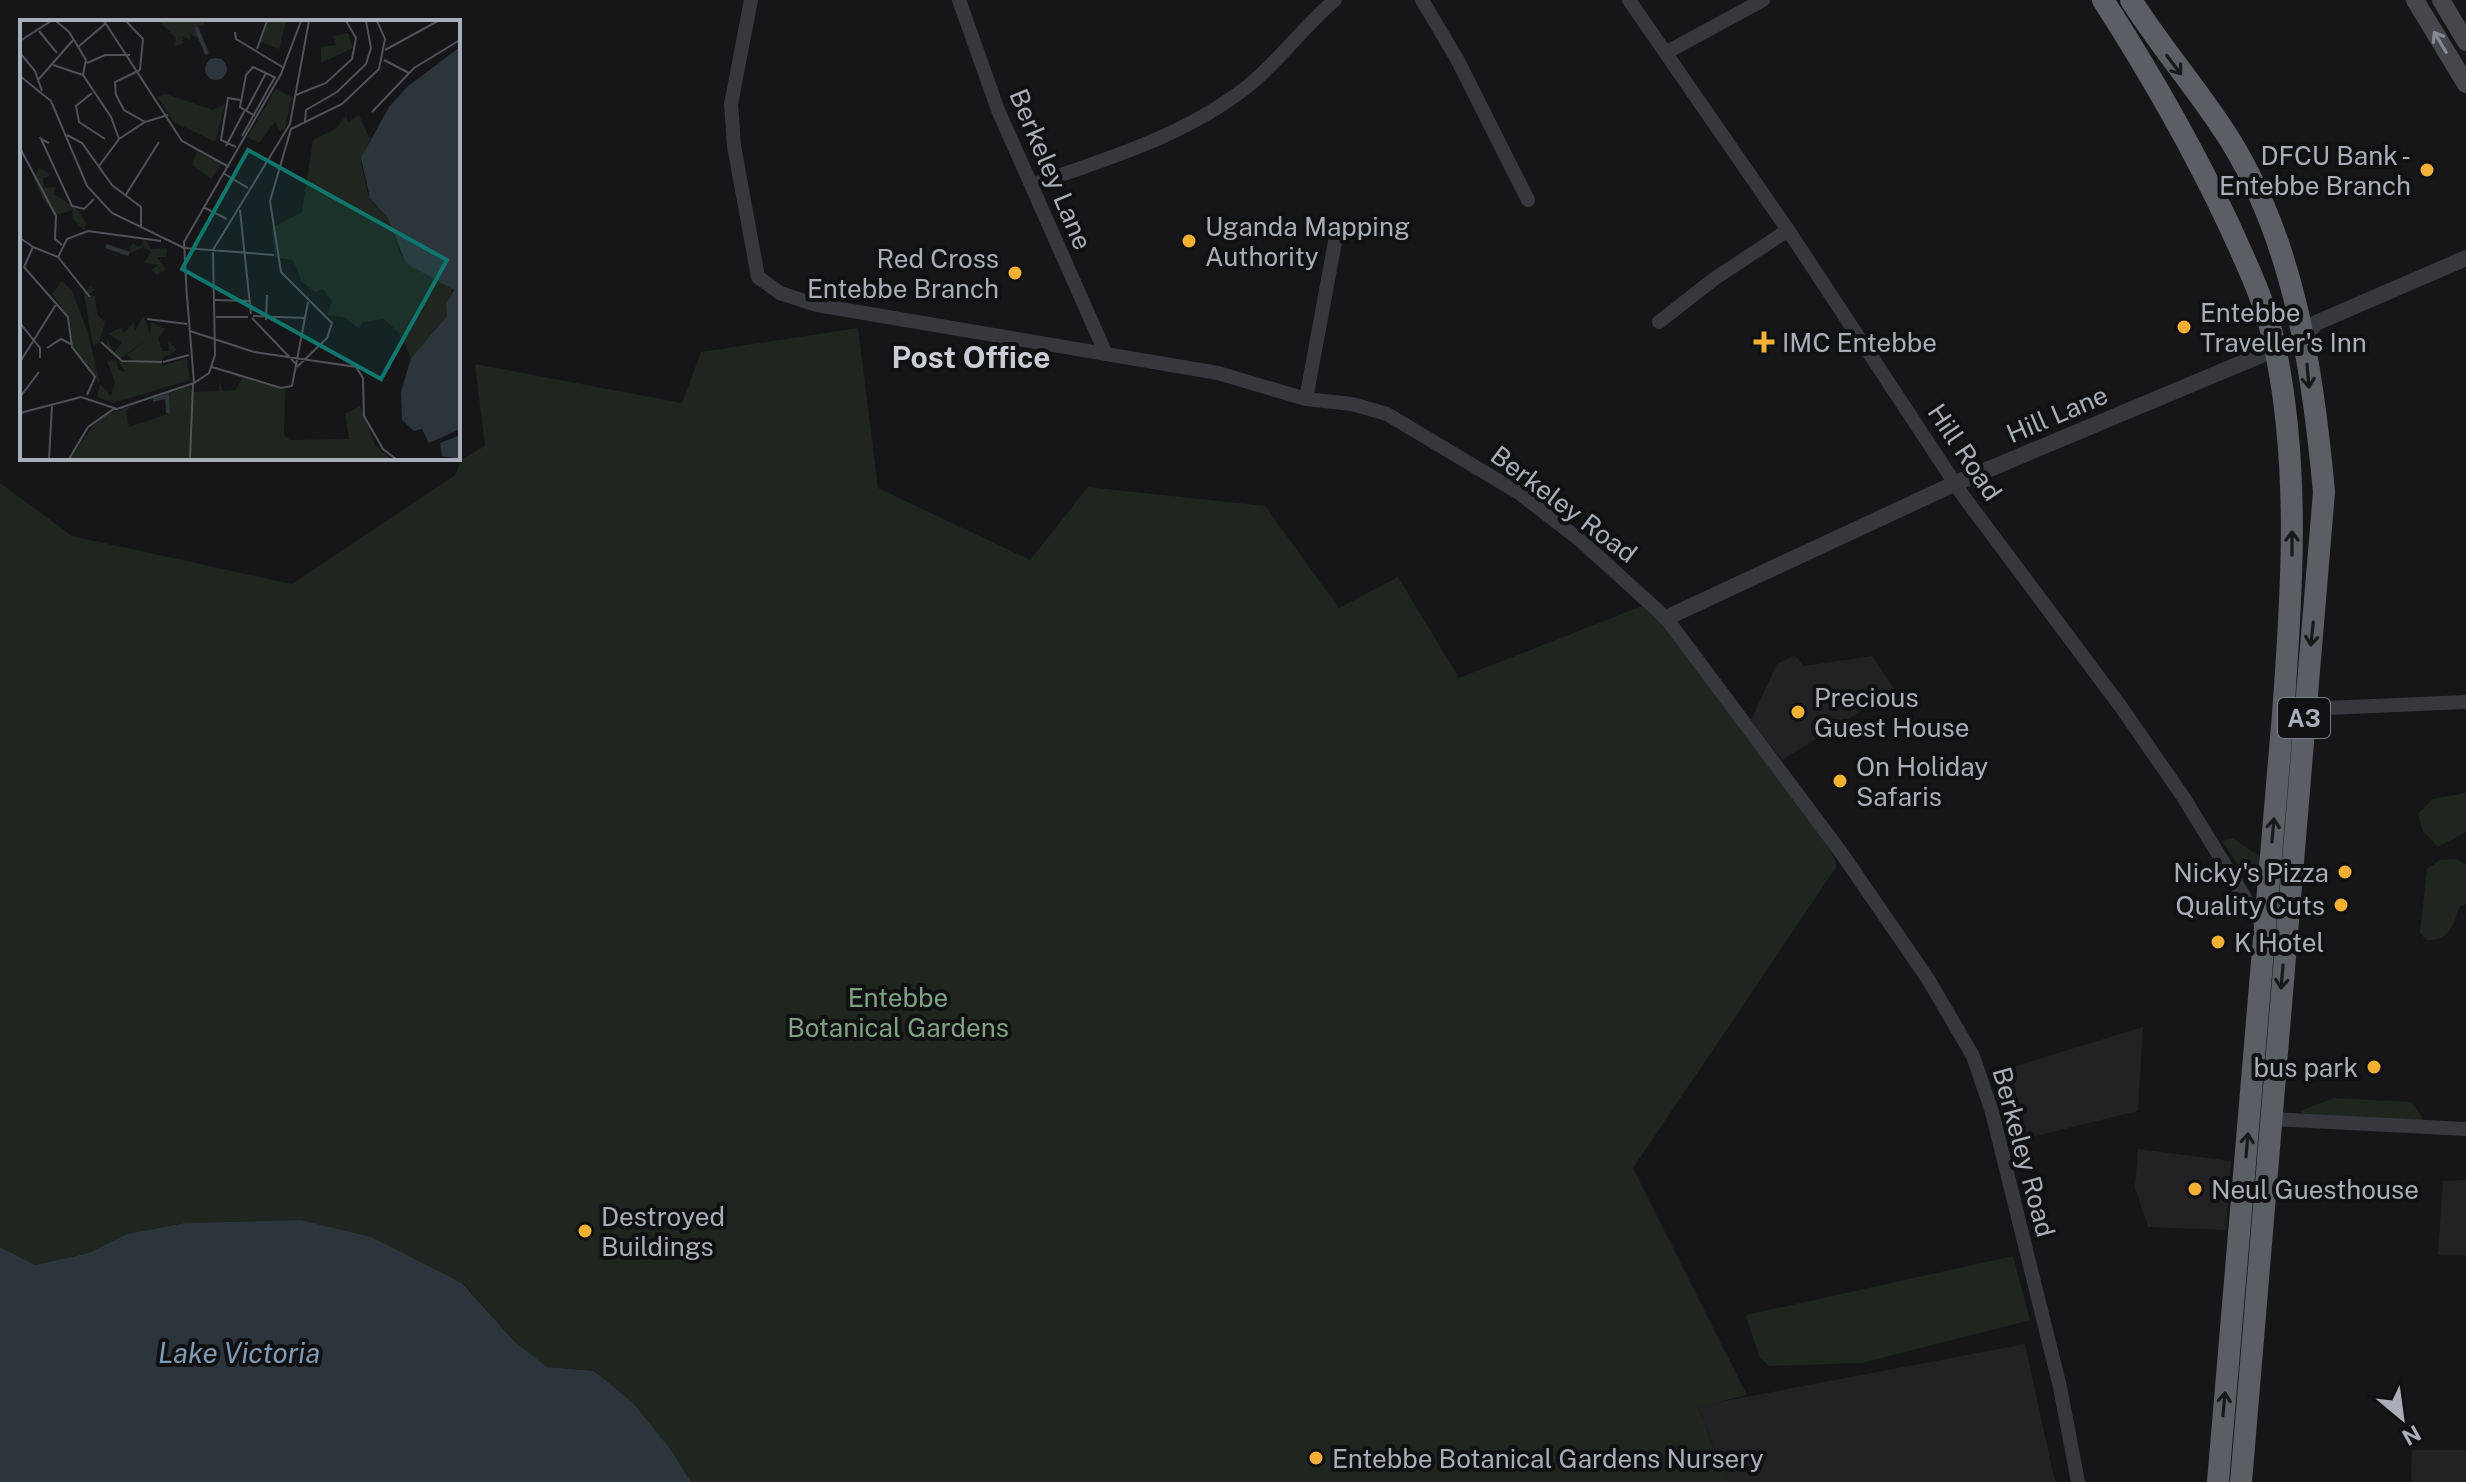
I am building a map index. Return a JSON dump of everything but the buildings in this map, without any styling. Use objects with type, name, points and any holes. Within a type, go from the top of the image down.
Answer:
[{"type":"highway","name":"A3","points":[[2103,0],[2195,153],[2255,281],[2276,349],[2292,484],[2292,598],[2218,1482]]},
{"type":"highway","name":"A3","points":[[2131,0],[2164,51],[2230,140],[2281,250],[2304,337],[2324,492],[2241,1482]]},
{"type":"main road","points":[[2415,0],[2466,84]]},
{"type":"main road","points":[[2441,0],[2466,42]]},
{"type":"street","name":"Berkeley Road","points":[[751,0],[731,104],[734,146],[758,277],[780,293],[817,305],[1218,373],[1306,399],[1352,404],[1387,414],[1519,493],[1580,540],[1666,618],[1848,862],[1928,979],[1973,1056],[1992,1112],[2060,1387],[2078,1482]]},
{"type":"street","name":"Berkeley Lane","points":[[959,0],[998,110],[1106,354]]},
{"type":"street","points":[[1032,185],[1105,161],[1179,129],[1219,106],[1249,85],[1335,0]]},
{"type":"street","points":[[1422,0],[1457,59],[1528,200]]},
{"type":"street","name":"Hill Road","points":[[1629,0],[1788,230],[1956,483],[2166,772],[2264,929]]},
{"type":"street","points":[[1667,52],[1763,0]]},
{"type":"street","points":[[1659,322],[1714,279],[1788,230]]},
{"type":"street","points":[[1306,399],[1337,231]]},
{"type":"street","name":"Hill Lane","points":[[1666,618],[1956,483],[2304,337],[2316,323],[2466,258]]},
{"type":"street","points":[[2304,709],[2466,702]]},
{"type":"street","points":[[2271,1119],[2466,1129]]},
{"type":"shaded area","points":[[1795,655],[1804,666],[1872,656],[1895,690],[1782,760],[1751,720],[1777,664]]},
{"type":"shaded area","points":[[2143,1027],[2138,1111],[2012,1142],[1993,1073]]},
{"type":"shaded area","points":[[2138,1149],[2231,1161],[2226,1230],[2148,1227],[2135,1188]]},
{"type":"shaded area","points":[[2466,1180],[2466,1255],[2438,1255],[2443,1181]]},
{"type":"shaded area","points":[[2025,1344],[2055,1482],[1727,1482],[1698,1406]]},
{"type":"shaded area","points":[[2412,1450],[2466,1450],[2466,1482],[2411,1482]]},
{"type":"green space","name":"Entebbe Botanical Gardens","points":[[858,328],[878,488],[1030,560],[1088,487],[1265,506],[1339,608],[1398,577],[1459,678],[1652,602],[1829,848],[1837,866],[1633,1168],[1747,1395],[1698,1407],[1727,1482],[691,1482],[671,1450],[595,1371],[547,1367],[515,1342],[463,1283],[300,1220],[185,1223],[127,1234],[89,1253],[35,1265],[0,1247],[0,483],[72,536],[292,584],[455,475],[461,460],[485,446],[475,364],[682,403],[701,352]]},
{"type":"green space","points":[[2466,793],[2466,832],[2438,847],[2423,831],[2418,814],[2432,799]]},
{"type":"green space","points":[[2233,838],[2264,860],[2262,882],[2252,885],[2222,841]]},
{"type":"green space","points":[[2456,859],[2466,864],[2466,904],[2460,906],[2445,935],[2426,940],[2420,933],[2427,869],[2440,860]]},
{"type":"green space","points":[[2334,1098],[2411,1102],[2422,1117],[2421,1121],[2307,1117],[2300,1111]]},
{"type":"green space","points":[[2013,1256],[2030,1320],[1862,1363],[1769,1366],[1759,1356],[1746,1315]]},
{"type":"water","name":"Lake Victoria","points":[[300,1220],[371,1237],[462,1283],[515,1342],[547,1367],[594,1371],[633,1403],[671,1450],[691,1482],[0,1482],[0,1247],[35,1265],[89,1253],[127,1234],[185,1223]]},
{"type":"place","name":"DFCU Bank - Entebbe Branch","points":[[2427,170]]},
{"type":"place","name":"Uganda Mapping Authority","points":[[1189,241]]},
{"type":"place","name":"Red Cross Entebbe Branch","points":[[1015,273]]},
{"type":"place","name":"Entebbe Traveller's Inn","points":[[2184,327]]},
{"type":"place","name":"IMC Entebbe","points":[[1764,342]]},
{"type":"place","name":"Precious Guest House","points":[[1798,712]]},
{"type":"place","name":"On Holiday Safaris","points":[[1840,781]]},
{"type":"place","name":"Nicky's Pizza","points":[[2345,872]]},
{"type":"place","name":"Quality Cuts","points":[[2341,905]]},
{"type":"place","name":"K Hotel","points":[[2218,942]]},
{"type":"place","name":"bus park","points":[[2374,1067]]},
{"type":"place","name":"Neul Guesthouse","points":[[2195,1189]]},
{"type":"place","name":"Destroyed Buildings","points":[[585,1231]]},
{"type":"place","name":"Entebbe Botanical Gardens Nursery","points":[[1316,1458]]},
{"type":"district","name":"Post Office","points":[[971,357]]}]
